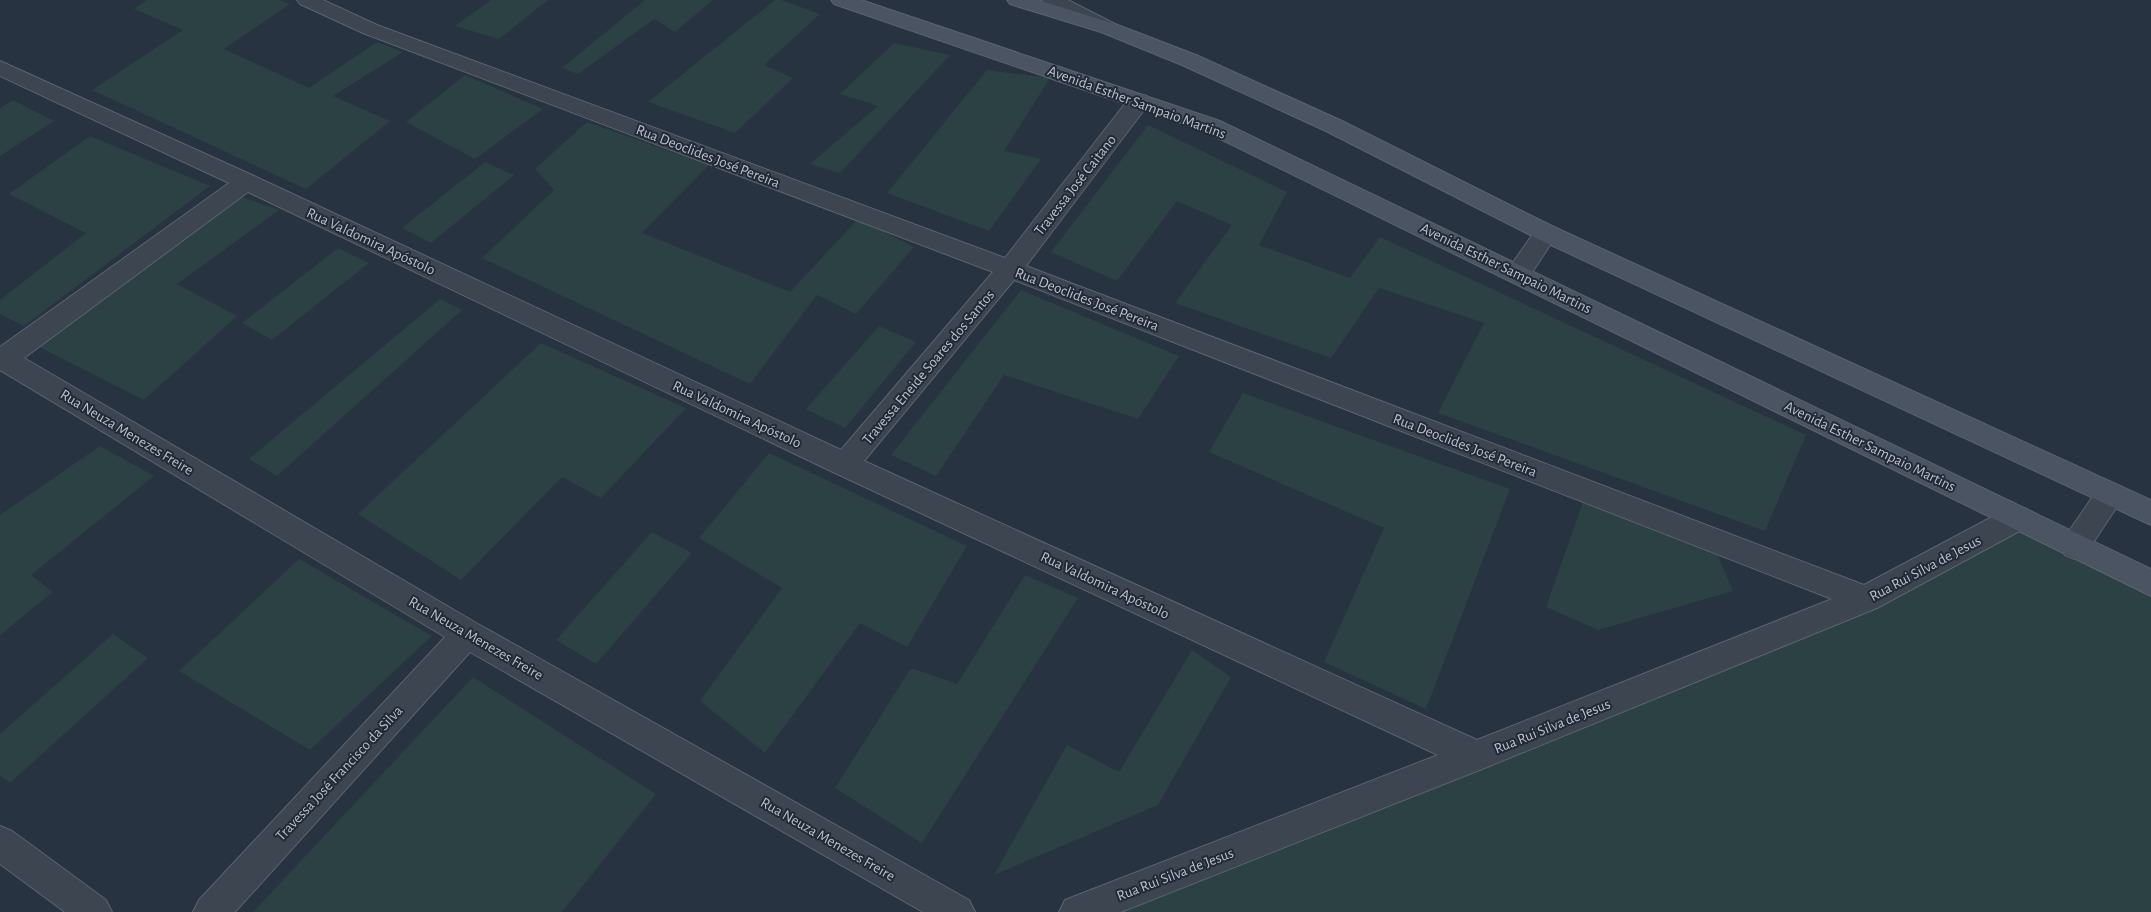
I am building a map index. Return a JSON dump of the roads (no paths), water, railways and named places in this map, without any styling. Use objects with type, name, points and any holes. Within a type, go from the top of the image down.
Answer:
[{"type":"street","name":"Rua Deoclides José Pereira","points":[[308,0],[370,28],[1010,269],[1866,600]]},
{"type":"street","name":"Avenida Esther Sampaio Martins","points":[[841,0],[1212,126],[2151,583]]},
{"type":"street","points":[[1017,0],[1108,28],[1189,60],[1334,126],[1546,233],[2151,512]]},
{"type":"street","points":[[1052,0],[1108,28]]},
{"type":"street","name":"Rua Valdomira Apóstolo","points":[[0,68],[845,465],[1476,756]]},
{"type":"street","name":"Travessa José Caitano","points":[[1010,269],[1139,101]]},
{"type":"street","points":[[2,358],[246,182]]},
{"type":"street","points":[[1518,274],[1546,233]]},
{"type":"street","name":"Travessa Eneide Soares dos Santos","points":[[845,465],[1010,269]]},
{"type":"street","name":"Rua Neuza Menezes Freire","points":[[2,358],[467,634],[957,912]]},
{"type":"street","points":[[2075,546],[2110,494]]},
{"type":"street","name":"Rua Rui Silva de Jesus","points":[[1077,912],[1476,756],[1866,600],[2017,518]]},
{"type":"street","name":"Travessa José Francisco da Silva","points":[[212,912],[467,634]]},
{"type":"street","points":[[0,843],[94,912]]}]
